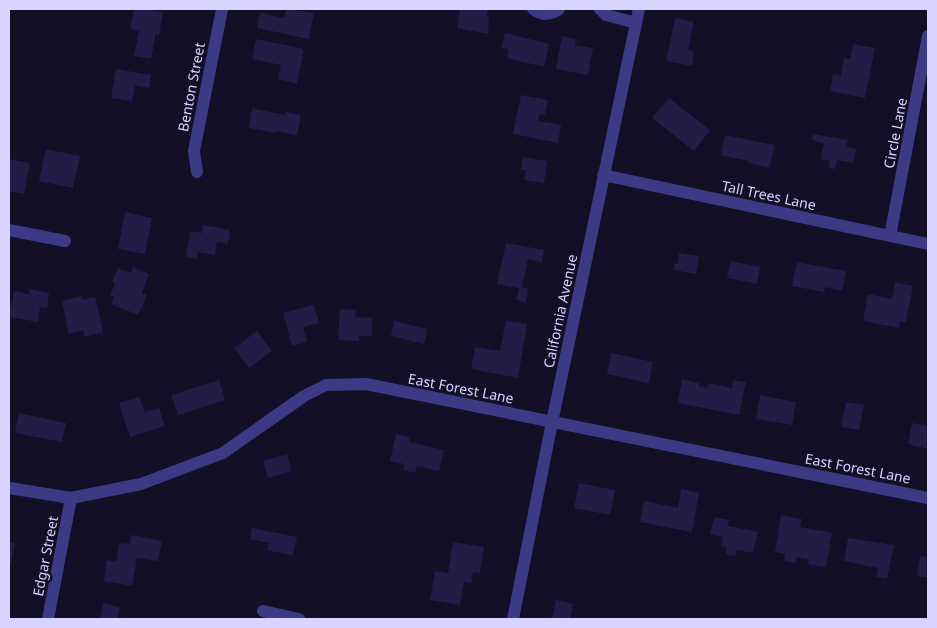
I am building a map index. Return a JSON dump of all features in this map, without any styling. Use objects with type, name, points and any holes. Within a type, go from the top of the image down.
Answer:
[{"type":"street","name":"Benton Street","points":[[197,172],[194,151],[222,9]]},
{"type":"street","points":[[533,9],[542,14],[548,14],[559,9]]},
{"type":"street","points":[[600,9],[606,15],[636,23]]},
{"type":"street","name":"California Avenue","points":[[514,619],[552,422],[639,9]]},
{"type":"street","name":"Circle Lane","points":[[890,236],[928,36]]},
{"type":"street","name":"Tall Trees Lane","points":[[603,175],[928,244]]},
{"type":"street","points":[[9,230],[65,241]]},
{"type":"street","name":"East Forest Lane","points":[[9,488],[71,498],[141,484],[223,454],[304,396],[326,385],[366,384],[928,498]]},
{"type":"street","name":"Edgar Street","points":[[48,619],[71,498]]},
{"type":"street","points":[[263,612],[299,619]]},
{"type":"building","points":[[134,9],[163,12],[159,35],[156,34],[151,59],[134,56],[139,31],[130,29]]},
{"type":"building","points":[[286,9],[314,13],[309,39],[257,28],[260,13],[284,18]]},
{"type":"building","points":[[460,9],[488,9],[488,34],[457,28]]},
{"type":"building","points":[[675,18],[694,22],[688,50],[694,52],[692,66],[666,61]]},
{"type":"building","points":[[505,33],[549,44],[544,67],[507,58],[509,49],[501,48]]},
{"type":"building","points":[[562,36],[576,39],[575,45],[593,48],[588,75],[556,69]]},
{"type":"building","points":[[256,39],[304,49],[297,84],[278,79],[281,65],[252,59]]},
{"type":"building","points":[[853,44],[875,48],[865,98],[830,91],[833,74],[841,76],[844,58],[850,59]]},
{"type":"building","points":[[116,69],[151,75],[149,88],[135,85],[132,101],[111,98]]},
{"type":"building","points":[[521,95],[548,100],[545,115],[539,114],[538,121],[561,125],[558,143],[513,134]]},
{"type":"building","points":[[669,98],[710,130],[694,151],[652,118]]},
{"type":"building","points":[[252,108],[285,115],[286,112],[301,115],[297,135],[249,128]]},
{"type":"building","points":[[813,134],[848,140],[846,147],[856,149],[854,163],[837,160],[835,169],[828,168],[830,161],[821,159],[824,143],[812,140]]},
{"type":"building","points":[[725,135],[774,145],[770,168],[721,155]]},
{"type":"building","points":[[46,149],[80,156],[73,188],[39,181]]},
{"type":"building","points":[[523,157],[547,161],[544,183],[524,180],[526,170],[521,170]]},
{"type":"building","points":[[9,159],[30,163],[24,194],[9,191]]},
{"type":"building","points":[[125,212],[152,218],[145,254],[118,249]]},
{"type":"building","points":[[203,225],[230,230],[228,244],[217,242],[215,255],[198,252],[197,259],[186,257],[190,231],[202,233]]},
{"type":"building","points":[[506,243],[544,250],[542,262],[528,259],[522,287],[528,289],[526,302],[516,300],[519,288],[497,284]]},
{"type":"building","points":[[679,253],[699,256],[696,274],[674,270],[675,263],[678,264]]},
{"type":"building","points":[[730,261],[760,267],[757,284],[727,278]]},
{"type":"building","points":[[797,262],[846,271],[842,291],[825,287],[824,292],[792,286]]},
{"type":"building","points":[[133,267],[149,274],[142,293],[147,295],[138,315],[111,304],[114,297],[110,295],[115,284],[112,282],[118,268],[131,273]]},
{"type":"building","points":[[895,282],[913,286],[906,322],[900,321],[899,328],[863,321],[868,294],[892,299]]},
{"type":"building","points":[[29,289],[49,293],[47,308],[40,307],[38,322],[9,317],[14,291],[29,294]]},
{"type":"building","points":[[81,296],[82,300],[95,297],[103,332],[85,337],[83,330],[69,334],[62,301]]},
{"type":"building","points":[[314,305],[319,323],[303,327],[307,342],[292,346],[283,313]]},
{"type":"building","points":[[340,309],[356,310],[355,317],[372,318],[372,336],[359,336],[359,341],[338,340]]},
{"type":"building","points":[[394,321],[428,329],[424,344],[391,336]]},
{"type":"building","points":[[506,321],[527,324],[518,378],[471,369],[475,347],[500,351]]},
{"type":"building","points":[[257,331],[272,351],[249,368],[234,348]]},
{"type":"building","points":[[611,353],[653,362],[649,383],[607,374]]},
{"type":"building","points":[[682,379],[699,383],[698,386],[707,388],[708,383],[732,388],[733,380],[746,382],[739,415],[678,403]]},
{"type":"building","points":[[219,380],[225,400],[178,415],[171,395]]},
{"type":"building","points":[[760,395],[796,402],[792,425],[756,419]]},
{"type":"building","points":[[139,397],[145,412],[159,408],[165,426],[130,437],[119,403]]},
{"type":"building","points":[[846,402],[864,405],[859,430],[841,427]]},
{"type":"building","points":[[19,413],[66,423],[62,442],[15,433]]},
{"type":"building","points":[[912,423],[928,426],[928,449],[908,444]]},
{"type":"building","points":[[396,434],[410,437],[409,442],[444,450],[439,471],[417,466],[415,473],[403,470],[404,464],[390,461]]},
{"type":"building","points":[[287,454],[292,471],[268,478],[263,461]]},
{"type":"building","points":[[579,483],[615,490],[610,515],[574,508]]},
{"type":"building","points":[[681,489],[699,493],[692,532],[640,522],[644,501],[678,508]]},
{"type":"building","points":[[781,515],[802,519],[800,527],[832,533],[826,567],[808,564],[809,559],[796,557],[795,563],[784,561],[785,554],[775,552]]},
{"type":"building","points":[[714,517],[729,520],[728,526],[758,532],[753,553],[737,550],[735,556],[726,554],[727,548],[721,546],[723,537],[710,534]]},
{"type":"building","points":[[252,528],[297,537],[293,556],[267,550],[269,543],[250,539]]},
{"type":"building","points":[[132,535],[162,541],[158,561],[137,558],[132,586],[104,581],[107,560],[116,562],[119,543],[130,544]]},
{"type":"building","points":[[848,538],[894,545],[887,579],[876,577],[878,568],[844,561]]},
{"type":"building","points":[[9,542],[15,543],[11,563],[9,562]]},
{"type":"building","points":[[453,542],[484,547],[480,573],[473,572],[471,583],[464,581],[460,605],[430,600],[435,571],[448,573]]},
{"type":"building","points":[[920,556],[928,557],[928,578],[917,576]]},
{"type":"building","points":[[556,600],[573,604],[570,619],[552,619]]},
{"type":"building","points":[[103,603],[120,607],[118,619],[100,619]]}]
